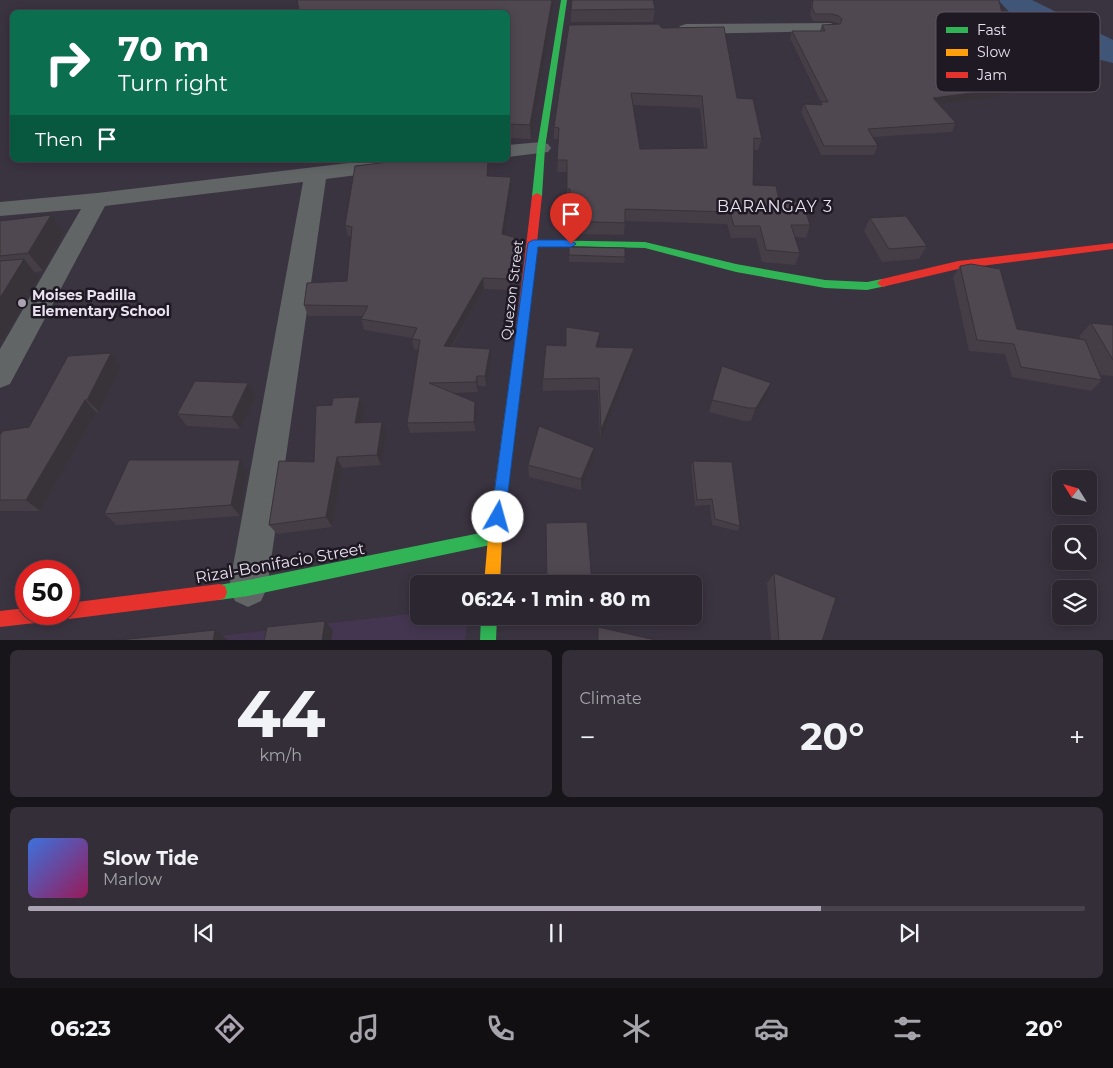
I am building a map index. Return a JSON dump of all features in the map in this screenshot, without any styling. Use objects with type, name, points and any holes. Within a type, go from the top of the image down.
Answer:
[{"type":"main road","name":"Quezon Street","points":[[493,575],[495,537],[533,243],[541,148],[564,0]]},
{"type":"main road","points":[[533,243],[645,245],[736,268],[824,284],[867,286],[958,265],[1113,246]]},
{"type":"main road","name":"Rizal-Bonifacio Street","points":[[80,610],[248,588],[495,537]]},
{"type":"main road","points":[[0,619],[15,617]]},
{"type":"main road","points":[[488,640],[489,625]]},
{"type":"street","points":[[675,29],[830,28]]},
{"type":"street","points":[[559,29],[578,29]]},
{"type":"street","points":[[510,151],[541,148]]},
{"type":"street","points":[[0,209],[97,200],[409,162]]},
{"type":"street","points":[[248,588],[316,172]]},
{"type":"street","points":[[0,376],[97,200]]},
{"type":"shaded area","points":[[410,614],[410,625],[467,625],[465,640],[184,640]]},
{"type":"building","points":[[297,0],[552,0],[530,125],[510,124],[510,10],[299,10]]},
{"type":"building","points":[[572,0],[653,0],[655,9],[571,10]]},
{"type":"building","points":[[813,0],[999,0],[1002,12],[936,12],[936,92],[979,92],[933,98],[956,123],[868,129],[878,146],[824,146],[804,104],[822,105],[821,102],[828,102],[792,31],[825,31],[822,25],[840,24],[842,19],[832,14],[815,14],[812,7]]},
{"type":"building","points":[[658,24],[662,28],[724,27],[737,98],[753,99],[762,139],[754,138],[753,185],[776,186],[779,200],[803,202],[810,225],[791,225],[800,253],[766,250],[760,226],[734,226],[730,212],[625,209],[625,223],[570,221],[570,189],[567,189],[567,160],[557,160],[559,128],[554,127],[569,25]],"holes":[[[631,93],[702,96],[707,148],[640,149]]]},
{"type":"building","points":[[389,162],[488,162],[487,176],[511,177],[502,234],[517,238],[509,279],[483,278],[444,346],[490,349],[485,376],[477,376],[476,382],[429,383],[475,402],[474,422],[407,423],[420,340],[412,339],[417,328],[361,319],[368,306],[304,305],[307,283],[347,281],[352,227],[345,225],[355,166]]},
{"type":"building","points":[[51,215],[28,253],[0,256],[0,221]]},
{"type":"building","points":[[906,216],[927,246],[889,249],[870,218]]},
{"type":"building","points":[[569,247],[625,248],[625,257],[569,255]]},
{"type":"building","points":[[24,259],[0,298],[0,261]]},
{"type":"building","points":[[971,264],[1000,269],[1017,329],[1085,340],[1102,380],[1021,367],[1014,344],[977,340],[960,266]]},
{"type":"building","points":[[1091,323],[1113,325],[1113,360]]},
{"type":"building","points":[[566,327],[600,332],[596,347],[634,348],[601,430],[599,378],[543,379],[546,345],[566,346]]},
{"type":"building","points":[[111,353],[87,400],[85,400],[26,500],[0,500],[0,435],[3,431],[29,427],[68,356]]},
{"type":"building","points":[[722,366],[771,383],[756,408],[712,400]]},
{"type":"building","points":[[195,381],[248,383],[232,417],[177,414]]},
{"type":"building","points":[[360,397],[355,423],[382,422],[377,455],[337,457],[326,517],[269,525],[279,461],[314,462],[316,406],[332,405],[333,398]]},
{"type":"building","points":[[539,426],[594,448],[581,479],[528,465]]},
{"type":"building","points":[[129,460],[240,460],[231,505],[104,514]]},
{"type":"building","points":[[693,461],[732,462],[740,526],[715,519],[712,499],[697,500]]},
{"type":"building","points":[[587,522],[591,575],[547,575],[546,523]]},
{"type":"building","points":[[774,573],[836,598],[822,640],[779,640]]},
{"type":"building","points":[[325,621],[322,640],[264,640],[267,627]]},
{"type":"building","points":[[598,627],[656,640],[598,640]]},
{"type":"building","points":[[215,630],[213,640],[120,640]]},
{"type":"waterway","points":[[1013,0],[1030,12]]},
{"type":"waterway","points":[[1100,47],[1113,53]]},
{"type":"traffic: fast","points":[[537,196],[541,148],[564,0]]},
{"type":"traffic: fast","points":[[533,243],[645,245],[736,268],[825,284],[867,286],[882,283]]},
{"type":"traffic: fast","points":[[219,592],[248,588],[495,537]]},
{"type":"traffic: fast","points":[[488,640],[489,625]]},
{"type":"traffic: slow","points":[[493,575],[495,537],[519,354]]},
{"type":"traffic: jam","points":[[519,354],[537,196]]},
{"type":"traffic: jam","points":[[882,283],[958,265],[1113,246]]},
{"type":"traffic: jam","points":[[80,610],[219,592]]},
{"type":"traffic: jam","points":[[0,619],[15,617]]},
{"type":"place","name":"Moises Padilla Elementary School","points":[[22,303]]},
{"type":"district","name":"BARANGAY 3","points":[[775,206]]},
{"type":"route","points":[[498,517],[533,243],[571,244]]}]
